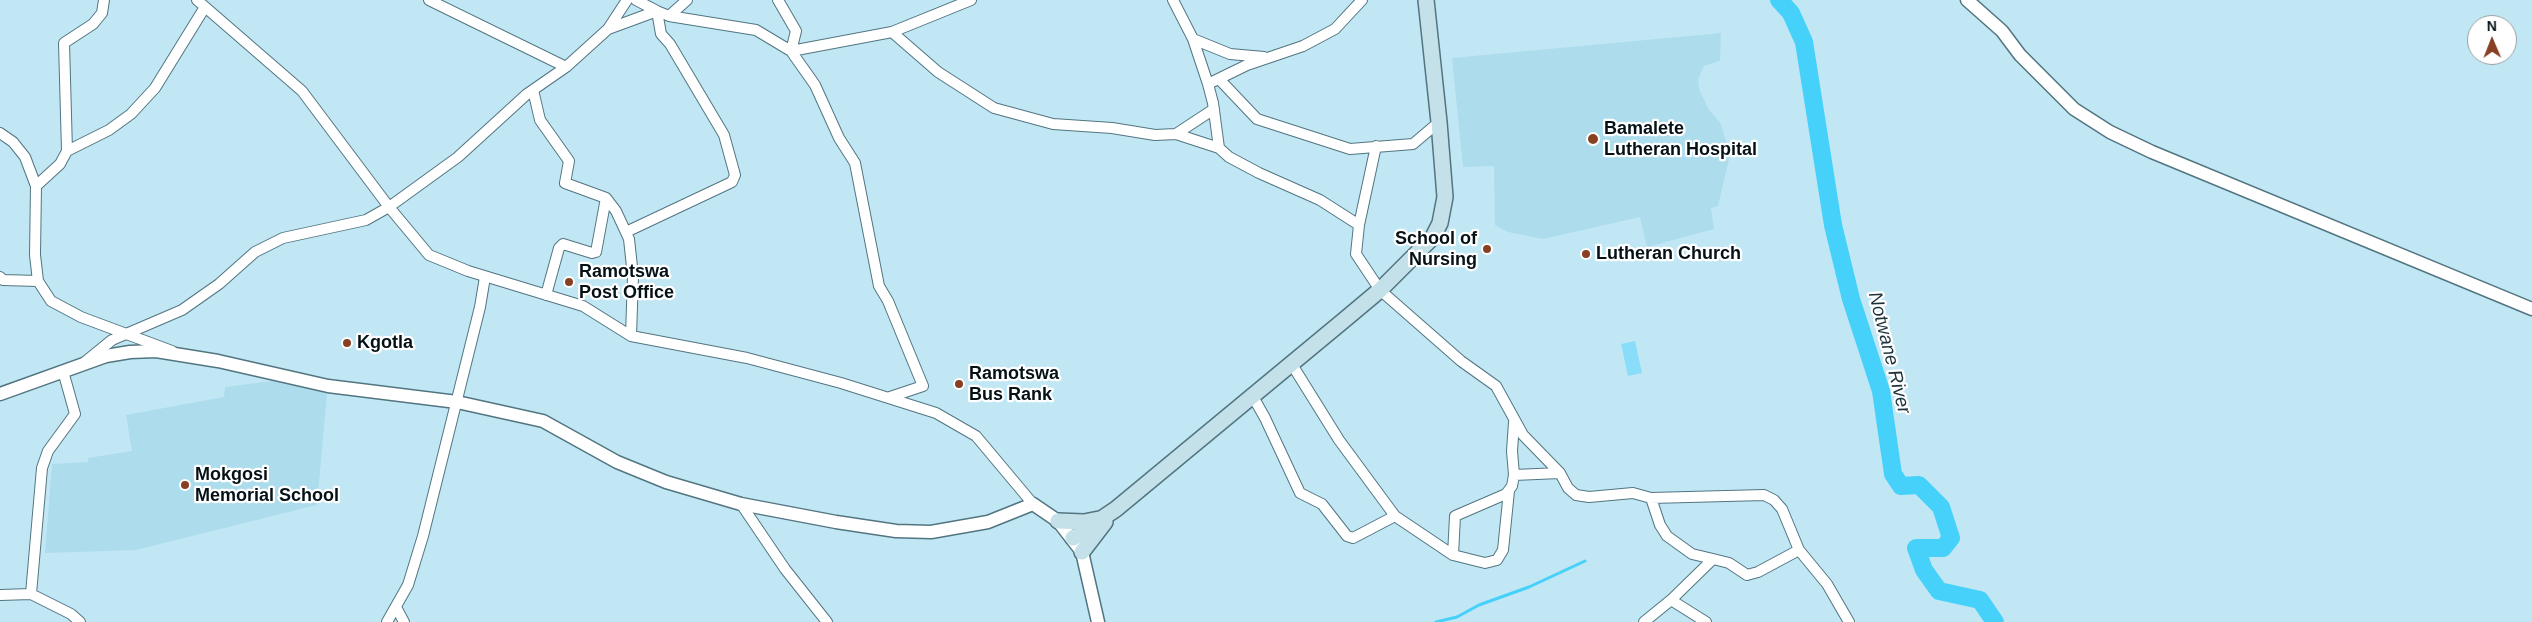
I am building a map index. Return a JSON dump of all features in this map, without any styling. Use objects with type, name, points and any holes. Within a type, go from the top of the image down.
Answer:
[{"type":"main road","points":[[1073,538],[1110,513],[1380,290],[1433,237],[1440,223],[1444,197],[1439,122],[1426,0]]},
{"type":"main road","points":[[1058,521],[1084,522],[1110,513]]},
{"type":"main road","points":[[1082,552],[1110,513]]},
{"type":"street","points":[[68,151],[64,43],[94,24],[102,14],[104,0]]},
{"type":"street","points":[[429,0],[566,67]]},
{"type":"street","points":[[84,363],[112,340],[182,310],[219,284],[255,252],[283,238],[366,220],[389,206],[458,157],[533,90],[566,67],[608,29],[627,0]]},
{"type":"street","points":[[636,0],[669,16],[756,30],[791,51],[815,85],[839,138],[855,163],[879,286],[888,302],[923,386],[890,397]]},
{"type":"street","points":[[669,16],[687,0]]},
{"type":"street","points":[[778,0],[796,30],[791,51]]},
{"type":"street","points":[[791,51],[892,32],[971,0]]},
{"type":"street","points":[[1172,0],[1194,39],[1214,109],[1219,148]]},
{"type":"street","points":[[1208,84],[1248,65],[1303,46],[1335,29],[1362,0]]},
{"type":"street","points":[[1967,0],[2002,31],[2020,55],[2074,109],[2110,132],[2152,152],[2532,309]]},
{"type":"street","points":[[36,186],[60,164],[68,151],[109,130],[131,114],[155,88],[201,3],[302,92],[429,255],[485,277],[583,306],[631,336],[747,358],[890,397],[936,413],[976,436],[1033,504],[1058,521],[1073,538],[1082,552],[1098,622]]},
{"type":"street","points":[[608,29],[657,11]]},
{"type":"street","points":[[626,232],[735,179],[724,135],[670,44],[661,34],[657,11]]},
{"type":"street","points":[[892,32],[938,72],[994,108],[1053,124],[1112,128],[1155,135],[1176,134],[1219,148],[1259,173],[1320,200],[1359,225]]},
{"type":"street","points":[[1194,39],[1230,54],[1270,57]]},
{"type":"street","points":[[1218,79],[1257,119],[1350,148],[1413,144],[1439,122]]},
{"type":"street","points":[[533,90],[540,120],[570,162],[565,183],[606,198],[616,211],[629,239],[633,276],[631,336]]},
{"type":"street","points":[[1176,134],[1214,109]]},
{"type":"street","points":[[0,132],[13,142],[26,158],[36,186],[35,255],[38,282],[51,301],[81,317],[180,354]]},
{"type":"street","points":[[1376,146],[1359,225],[1356,254],[1380,290],[1461,361],[1496,386],[1505,398],[1514,422],[1523,435],[1560,473],[1568,488],[1576,495],[1589,497],[1633,493],[1651,498],[1764,495],[1774,500],[1782,509],[1799,550],[1827,584],[1848,622]]},
{"type":"street","points":[[546,295],[559,248],[563,244],[592,253],[596,252],[606,198]]},
{"type":"street","points":[[0,277],[3,280],[38,282]]},
{"type":"street","points":[[387,622],[408,585],[423,536],[458,402],[465,360],[480,307],[485,277]]},
{"type":"street","points":[[0,394],[106,356],[130,352],[156,351],[180,354],[328,386],[458,402],[543,421],[617,462],[666,482],[741,504],[836,522],[896,531],[931,532],[988,522],[1033,504]]},
{"type":"street","points":[[1291,363],[1339,440],[1395,516],[1453,555],[1485,563],[1497,560],[1503,550],[1509,491],[1514,475],[1512,451],[1514,422]]},
{"type":"street","points":[[31,594],[42,468],[48,451],[75,414],[63,371]]},
{"type":"street","points":[[1252,395],[1265,418],[1300,493],[1322,504],[1347,536],[1353,538],[1395,516]]},
{"type":"street","points":[[1514,475],[1560,473]]},
{"type":"street","points":[[1453,555],[1455,516],[1509,491]]},
{"type":"street","points":[[1651,498],[1660,525],[1667,536],[1692,554],[1730,563],[1747,575],[1758,572],[1799,550]]},
{"type":"street","points":[[741,504],[785,569],[827,622]]},
{"type":"street","points":[[1644,622],[1671,600],[1713,558]]},
{"type":"street","points":[[0,596],[31,594],[71,614],[80,622]]},
{"type":"street","points":[[1671,600],[1706,622]]},
{"type":"street","points":[[396,607],[404,622]]},
{"type":"shaded area","name":"Bamalete Lutheran Hospital","points":[[1721,33],[1720,61],[1704,66],[1698,79],[1699,89],[1709,110],[1721,124],[1730,155],[1718,206],[1711,208],[1714,229],[1647,247],[1640,217],[1543,239],[1508,232],[1495,225],[1494,166],[1463,167],[1452,58]]},
{"type":"shaded area","points":[[1635,341],[1642,373],[1628,376],[1621,344]]},
{"type":"shaded area","name":"Mokgosi Memorial School","points":[[273,381],[327,393],[317,505],[136,550],[45,553],[52,464],[88,462],[88,458],[132,451],[126,415],[224,397],[225,387]]},
{"type":"waterway","name":"Notwane River","points":[[1779,0],[1791,13],[1804,42],[1833,225],[1851,299],[1881,391],[1893,474],[1901,486],[1919,485],[1941,507],[1951,538],[1943,548],[1916,548],[1924,570],[1939,591],[1980,600],[1995,622]]},
{"type":"waterway","points":[[1436,622],[1457,617],[1479,605],[1529,587],[1585,561]]},
{"type":"place","name":"Bamalete Lutheran Hospital","points":[[1593,139]]},
{"type":"place","name":"School of Nursing","points":[[1487,249]]},
{"type":"place","name":"Lutheran Church","points":[[1586,254]]},
{"type":"place","name":"Ramotswa Post Office","points":[[569,282]]},
{"type":"place","name":"Kgotla","points":[[347,343]]},
{"type":"place","name":"Ramotswa Bus Rank","points":[[959,384]]},
{"type":"place","name":"Mokgosi Memorial School","points":[[185,485]]}]
